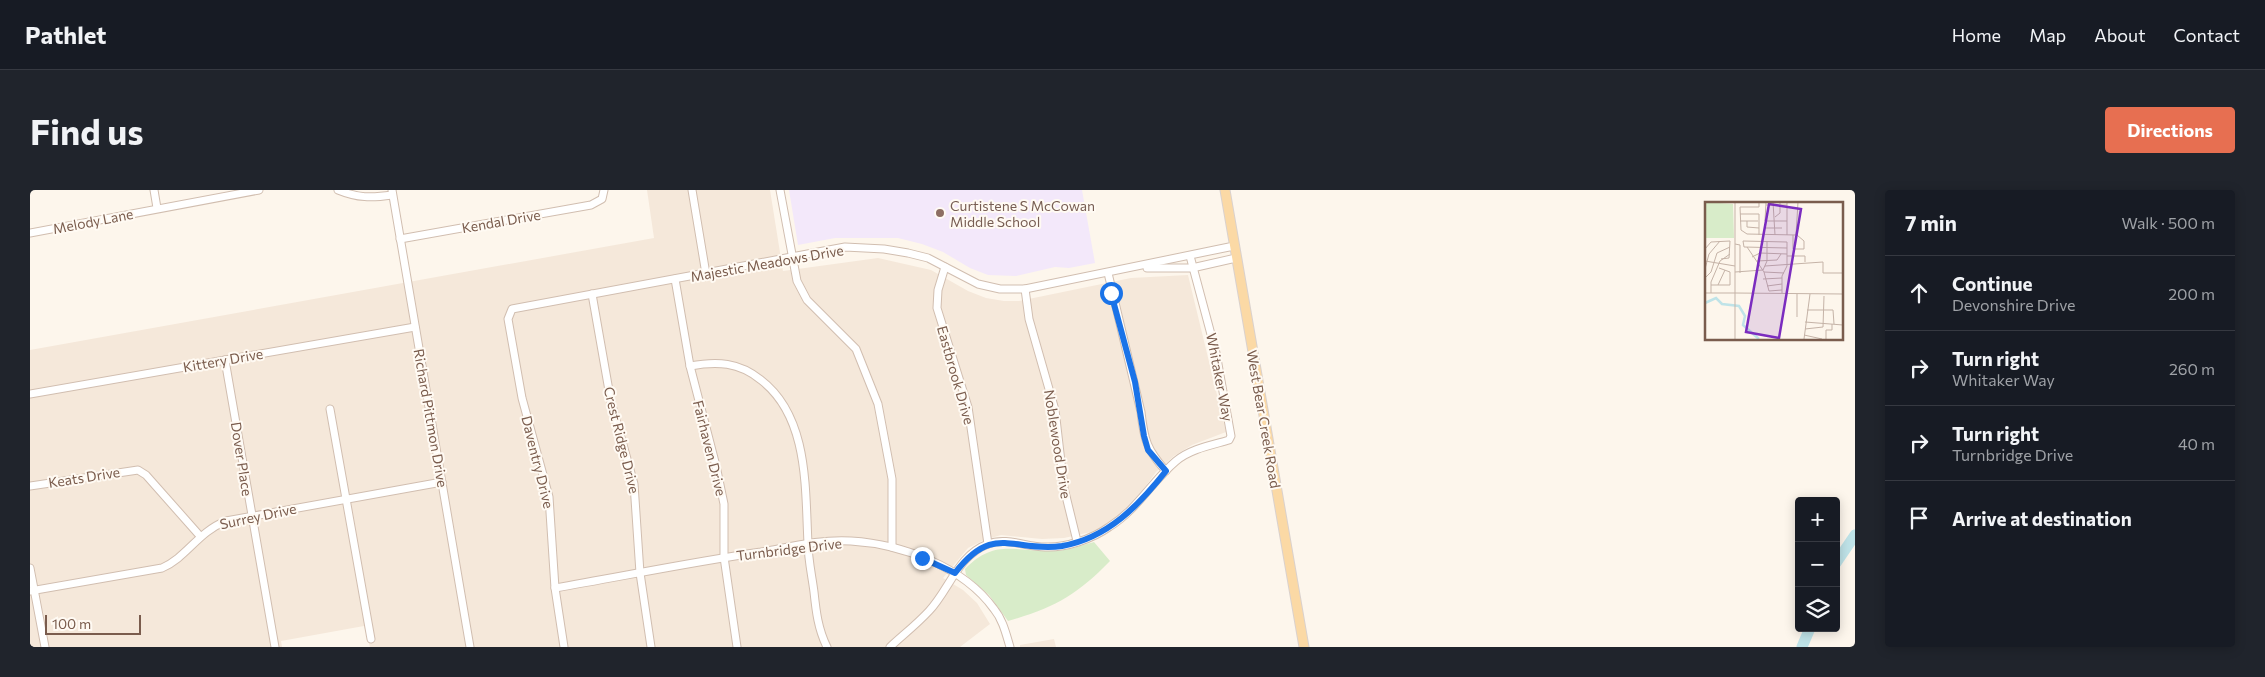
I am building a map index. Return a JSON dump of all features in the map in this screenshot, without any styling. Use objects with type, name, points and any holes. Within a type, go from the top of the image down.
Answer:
[{"type":"main road","name":"West Bear Creek Road","points":[[1225,190],[1304,647]]},
{"type":"street","points":[[154,190],[157,208]]},
{"type":"street","name":"Melody Lane","points":[[30,233],[259,190]]},
{"type":"street","points":[[338,190],[356,197],[368,198],[392,192]]},
{"type":"street","name":"Kendal Drive","points":[[400,239],[591,205],[602,200],[604,190]]},
{"type":"street","points":[[692,190],[706,274]]},
{"type":"street","points":[[780,190],[797,281],[807,300],[856,349],[878,404],[892,479],[892,547]]},
{"type":"street","name":"Richard Pittmon Drive","points":[[392,192],[470,647]]},
{"type":"street","name":"Majestic Meadows Drive","points":[[512,309],[845,248],[884,249],[928,258],[989,288],[1025,289],[1234,246]]},
{"type":"street","name":"Whitaker Way","points":[[988,544],[1000,542],[1044,547],[1077,542],[1094,536],[1125,516],[1178,459],[1194,451],[1229,440],[1231,436],[1216,353],[1190,256]]},
{"type":"street","name":"Majestic Meadows Drive","points":[[1134,268],[1192,268],[1236,258]]},
{"type":"street","name":"Eastbrook Drive","points":[[945,267],[938,290],[937,308],[968,408],[988,544]]},
{"type":"street","points":[[1108,273],[1111,293],[1140,405],[1148,450],[1166,471]]},
{"type":"street","name":"Fairhaven Drive","points":[[675,279],[690,366],[724,504],[724,558],[737,647]]},
{"type":"street","name":"Noblewood Drive","points":[[1025,289],[1029,319],[1055,410],[1064,488],[1077,542]]},
{"type":"street","name":"Crest Ridge Drive","points":[[592,294],[611,402],[634,484],[640,573],[650,647]]},
{"type":"street","name":"Daventry Drive","points":[[512,309],[508,319],[522,398],[551,511],[555,588],[564,647]]},
{"type":"street","name":"Kittery Drive","points":[[30,394],[415,328]]},
{"type":"street","name":"Dover Place","points":[[225,360],[275,647]]},
{"type":"street","points":[[690,366],[714,363],[738,366],[772,388],[785,404],[795,429],[802,465],[807,504],[808,544],[818,623],[826,647]]},
{"type":"street","points":[[330,409],[371,639]]},
{"type":"street","name":"Keats Drive","points":[[30,486],[138,470],[146,475],[200,536]]},
{"type":"street","name":"Surrey Drive","points":[[32,590],[162,568],[175,561],[213,526],[251,516],[442,482]]},
{"type":"street","name":"Turnbridge Drive","points":[[555,588],[808,544],[851,541],[892,547],[955,573],[994,609],[1004,626],[1010,647]]},
{"type":"street","points":[[890,647],[930,610],[965,560],[988,544]]},
{"type":"street","points":[[30,568],[32,590],[45,647]]},
{"type":"shaded area","points":[[647,190],[770,190],[783,271],[878,258],[931,270],[968,291],[986,298],[1004,301],[1019,301],[1131,278],[1188,275],[1226,432],[1192,445],[1174,456],[1156,472],[1137,498],[1112,521],[1091,532],[1064,538],[1042,539],[1001,535],[984,540],[968,548],[943,578],[963,590],[977,603],[990,624],[960,647],[370,647],[364,626],[281,641],[282,647],[30,647],[30,350],[654,238]]},
{"type":"shaded area","name":"Curtistene S McCowan Middle School","points":[[789,190],[1082,190],[1095,263],[1069,268],[1055,267],[1016,276],[988,275],[970,268],[943,252],[898,238],[835,238],[798,245]]},
{"type":"shaded area","points":[[1054,639],[1056,647],[1020,647],[1020,645]]},
{"type":"green space","points":[[1094,542],[1110,561],[1098,573],[1064,599],[1039,611],[1008,621],[989,595],[966,575],[965,569],[976,559],[996,550],[1057,551]]},
{"type":"waterway","points":[[1840,557],[1855,535]]},
{"type":"waterway","points":[[1802,647],[1808,632]]},
{"type":"place","name":"Curtistene S McCowan Middle School","points":[[940,213]]},
{"type":"route","points":[[922,558],[955,573],[965,560],[988,544],[1000,542],[1044,547],[1064,545],[1094,536],[1125,516],[1166,471],[1148,450],[1144,436],[1142,412],[1129,356],[1111,293]]}]
